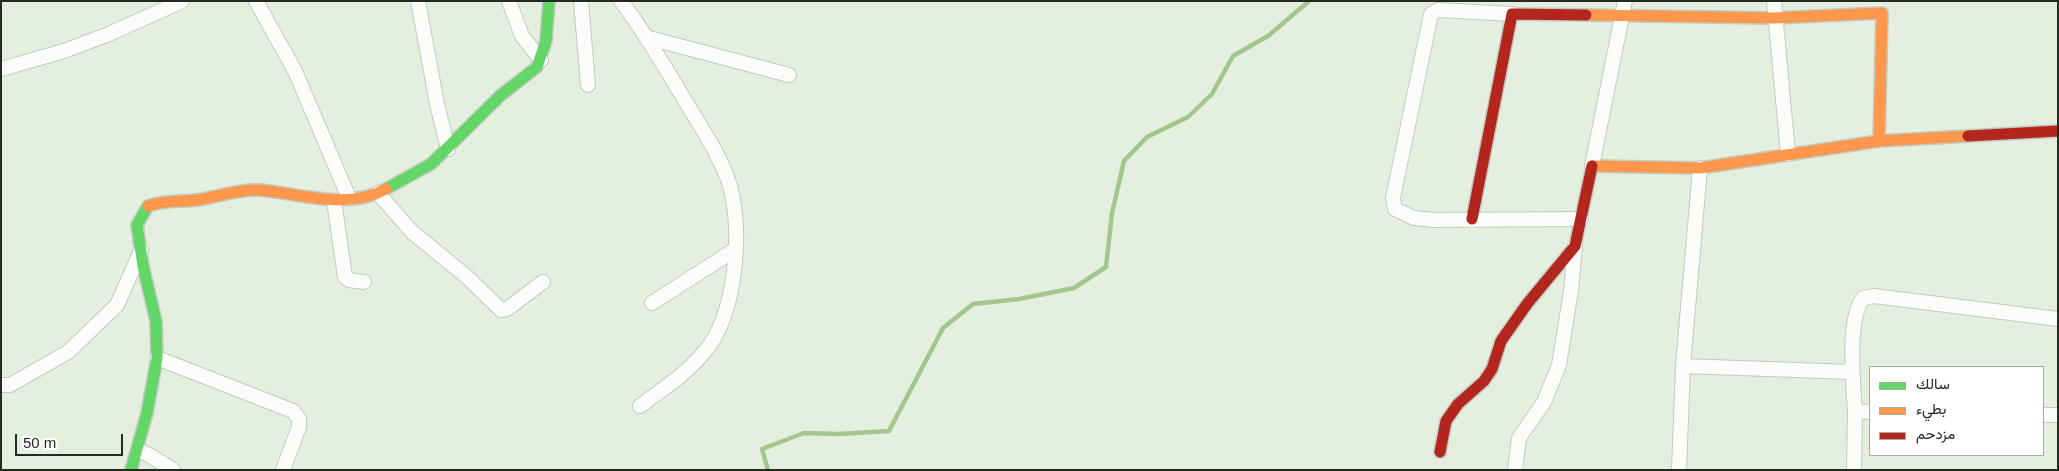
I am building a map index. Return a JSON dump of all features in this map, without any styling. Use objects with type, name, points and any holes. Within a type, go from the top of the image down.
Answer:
[{"type":"street","points":[[1,69],[73,48],[182,1]]},
{"type":"street","points":[[256,1],[295,71],[349,198]]},
{"type":"street","points":[[418,1],[437,104],[448,149]]},
{"type":"street","points":[[509,1],[522,36],[541,60]]},
{"type":"street","points":[[131,470],[138,450],[154,384],[157,358],[156,321],[137,225],[142,213],[152,203],[196,200],[256,190],[334,201],[378,193],[431,164],[501,95],[529,73],[541,60],[546,40],[549,1]]},
{"type":"street","points":[[581,1],[588,85]]},
{"type":"street","points":[[621,1],[649,38],[713,147],[728,178],[732,196],[736,249],[729,304],[722,326],[709,346],[684,372],[640,406]]},
{"type":"street","points":[[1515,470],[1519,438],[1544,402],[1559,365],[1571,291],[1575,246],[1625,1]]},
{"type":"street","points":[[1774,1],[1774,18],[1788,154]]},
{"type":"street","points":[[1580,219],[1414,218],[1395,209],[1393,198],[1428,18],[1435,6],[1512,14],[1774,18],[1882,7],[1878,141]]},
{"type":"street","points":[[1472,219],[1512,14]]},
{"type":"street","points":[[649,38],[789,75]]},
{"type":"street","points":[[1592,166],[1700,168],[1878,141],[2058,131]]},
{"type":"street","points":[[1679,470],[1683,366],[1700,168]]},
{"type":"street","points":[[378,193],[412,232],[466,276],[501,310],[507,309],[543,282]]},
{"type":"street","points":[[334,201],[345,277],[349,280],[364,282]]},
{"type":"street","points":[[1440,452],[1446,421],[1458,404],[1484,381],[1492,369],[1501,341],[1527,304],[1575,246]]},
{"type":"street","points":[[652,303],[736,249]]},
{"type":"street","points":[[1,385],[10,385],[68,352],[117,304],[141,251]]},
{"type":"street","points":[[1854,470],[1852,372],[1857,306],[1864,298],[1874,296],[2058,320]]},
{"type":"street","points":[[157,358],[293,411],[299,419],[299,427],[283,470]]},
{"type":"street","points":[[1683,366],[1852,372]]},
{"type":"street","points":[[1854,411],[1869,412]]},
{"type":"street","points":[[2044,415],[2058,415]]},
{"type":"street","points":[[138,450],[150,455],[173,470]]},
{"type":"waterway","points":[[768,470],[762,449],[804,433],[839,434],[889,431],[943,328],[973,304],[1019,299],[1074,288],[1106,267],[1112,213],[1124,161],[1147,137],[1188,117],[1212,94],[1233,56],[1268,36],[1309,1]]},
{"type":"traffic: fast","points":[[386,189],[431,164],[501,95],[537,67],[546,41],[549,1]]},
{"type":"traffic: fast","points":[[131,470],[147,413],[157,358],[156,321],[143,266],[137,225],[148,206]]},
{"type":"traffic: slow","points":[[1586,15],[1774,18],[1882,13],[1879,141]]},
{"type":"traffic: slow","points":[[1592,166],[1700,168],[1879,141],[1968,136]]},
{"type":"traffic: slow","points":[[148,206],[166,202],[197,200],[250,190],[339,200],[355,199],[386,189]]},
{"type":"traffic: jam","points":[[1472,219],[1512,14],[1586,15]]},
{"type":"traffic: jam","points":[[1968,136],[2058,131]]},
{"type":"traffic: jam","points":[[1440,452],[1446,421],[1458,404],[1484,381],[1492,369],[1501,341],[1527,304],[1575,246],[1592,166]]}]
